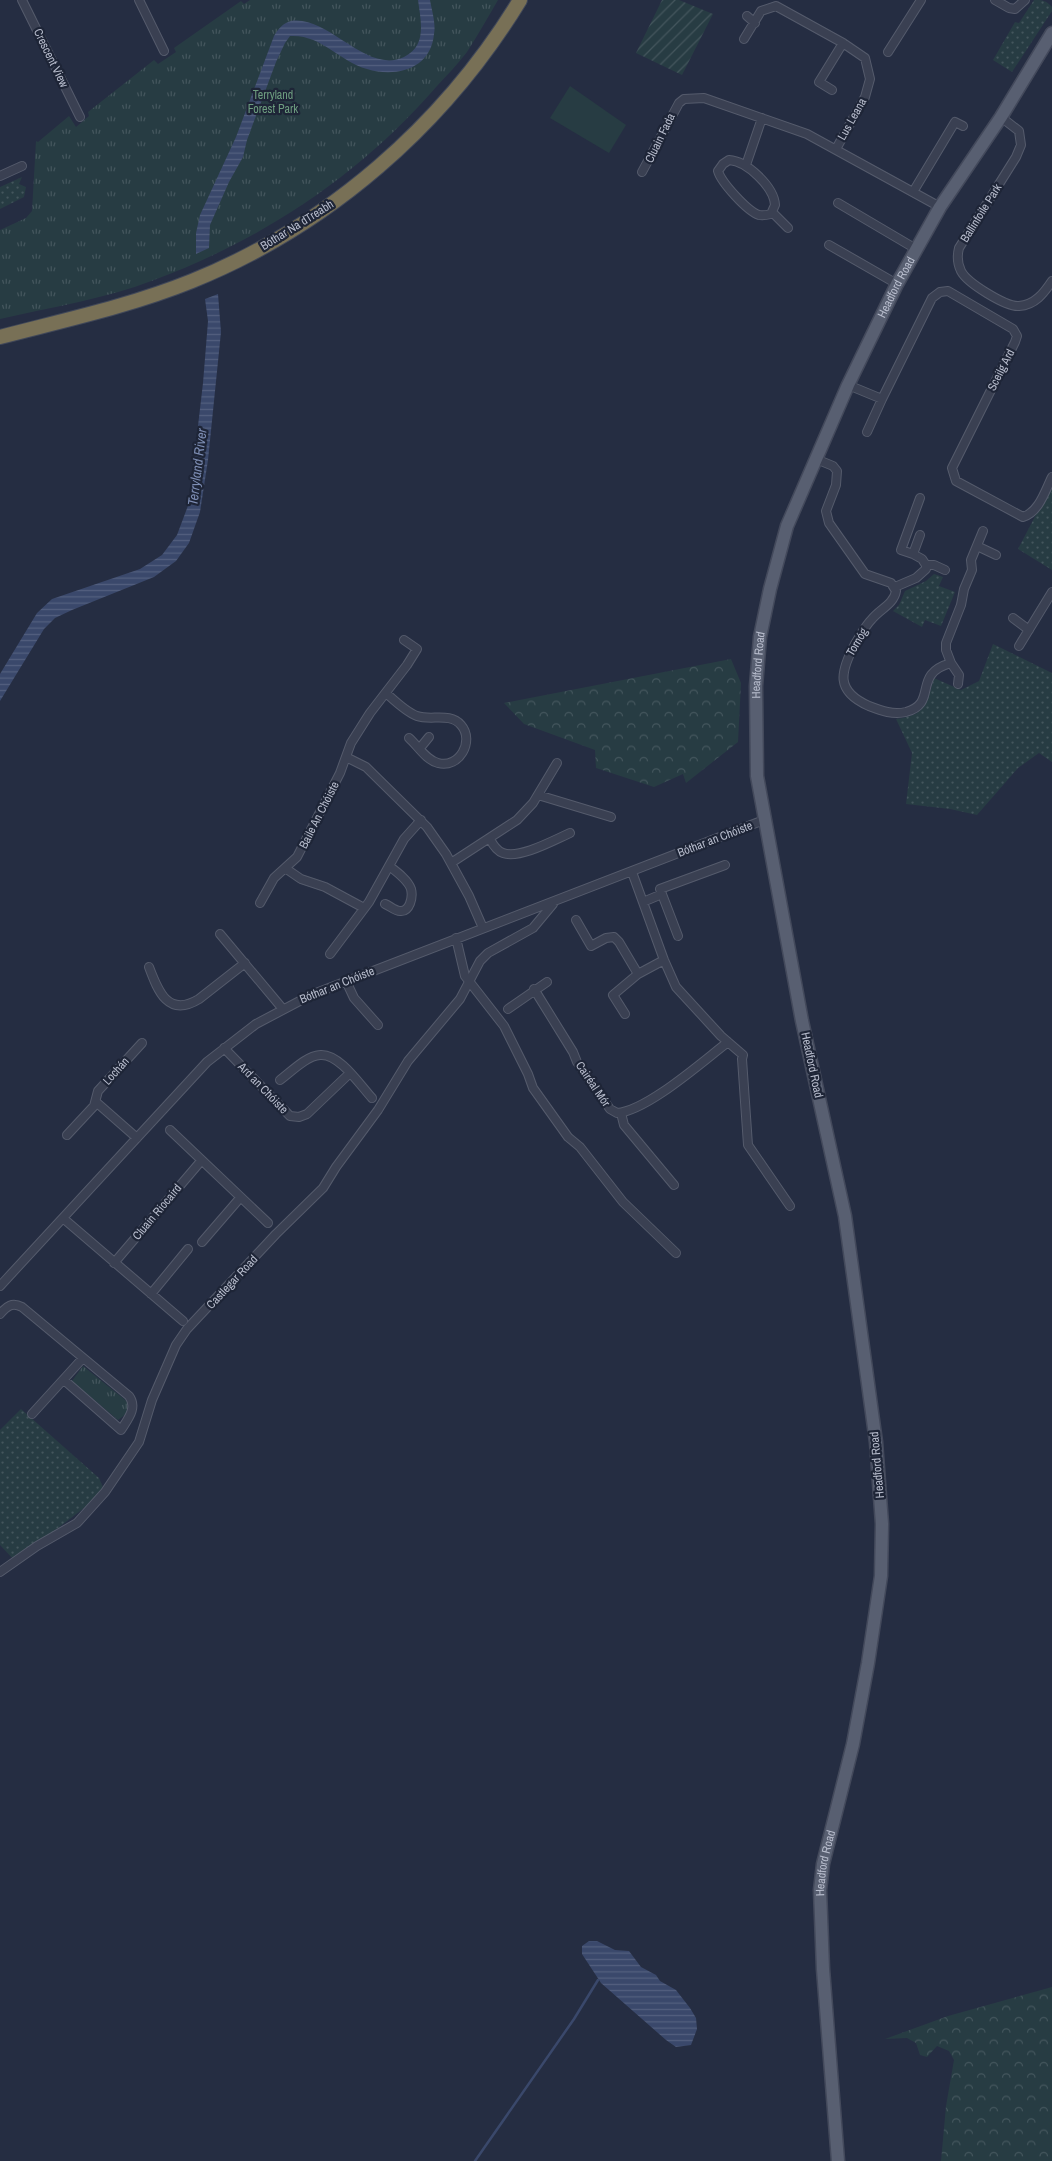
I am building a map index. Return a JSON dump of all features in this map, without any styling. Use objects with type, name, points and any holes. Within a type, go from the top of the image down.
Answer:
[{"type":"highway","name":"Bóthar Na dTreabh","points":[[0,337],[128,303],[181,285],[272,242],[308,220],[370,175],[432,116],[485,53],[520,0]]},
{"type":"main road","name":"Headford Road","points":[[838,2161],[823,1969],[820,1890],[823,1864],[853,1744],[868,1663],[881,1576],[882,1524],[876,1442],[845,1216],[811,1061],[757,776],[756,686],[760,637],[770,589],[787,526],[848,386],[897,284],[940,207],[1001,117],[1052,34]]},
{"type":"street","name":"Crescent View","points":[[22,0],[80,117]]},
{"type":"street","points":[[139,0],[164,51]]},
{"type":"street","points":[[888,52],[921,0]]},
{"type":"street","points":[[995,0],[1009,8],[1015,9],[1024,0]]},
{"type":"street","name":"Lus Leana","points":[[744,39],[761,11],[776,6],[843,43],[865,58],[870,79],[865,97],[836,149]]},
{"type":"street","points":[[746,16],[755,22]]},
{"type":"street","points":[[832,90],[819,82],[843,43]]},
{"type":"street","name":"Cluain Fada","points":[[642,172],[650,160],[672,112],[684,100],[704,98],[807,134]]},
{"type":"street","name":"Ballinfoile Park","points":[[1001,117],[1019,131],[1021,145],[1016,157],[959,248],[958,263],[969,281],[1012,306],[1025,305],[1040,297],[1052,281]]},
{"type":"street","points":[[746,165],[762,118]]},
{"type":"street","points":[[913,192],[955,122],[963,126]]},
{"type":"street","name":"Lus Leana","points":[[807,134],[940,207]]},
{"type":"street","points":[[729,160],[746,165],[775,200],[772,212],[763,216],[752,212],[724,184],[718,171],[723,164],[729,160]]},
{"type":"street","points":[[0,176],[22,166]]},
{"type":"street","points":[[838,204],[916,249]]},
{"type":"street","points":[[772,212],[788,228]]},
{"type":"street","points":[[829,246],[897,284]]},
{"type":"street","name":"Sceilg Ard","points":[[867,432],[932,298],[940,292],[948,291],[1013,329],[1017,336],[952,468],[956,481],[1023,517],[1031,514],[1034,510],[1052,476]]},
{"type":"street","points":[[848,386],[882,399]]},
{"type":"street","points":[[816,459],[833,466],[837,471],[836,484],[826,511],[829,523],[865,574],[891,583],[895,587],[919,576],[924,571],[926,565]]},
{"type":"street","points":[[920,498],[901,550],[922,559],[926,565]]},
{"type":"street","points":[[958,684],[958,675],[950,663],[946,643],[961,605],[964,589],[972,570],[972,560],[983,531]]},
{"type":"street","points":[[913,554],[920,535]]},
{"type":"street","points":[[977,546],[996,555]]},
{"type":"street","points":[[926,565],[934,565],[945,570]]},
{"type":"street","name":"Tornóg","points":[[895,587],[896,594],[892,601],[867,625],[846,662],[843,675],[849,691],[855,697],[881,710],[892,713],[915,709],[922,701],[927,680],[933,670],[950,663]]},
{"type":"street","points":[[1019,646],[1052,592]]},
{"type":"street","points":[[1013,618],[1030,630]]},
{"type":"street","name":"Baile An Chóiste","points":[[260,902],[274,878],[297,858],[327,800],[356,733],[407,665],[416,649],[404,640]]},
{"type":"street","points":[[386,693],[416,716],[446,718],[457,721],[463,726],[466,743],[463,752],[452,762],[437,763],[428,758],[409,738]]},
{"type":"street","points":[[420,748],[429,737]]},
{"type":"street","points":[[346,758],[366,766],[421,820],[436,838],[469,896],[483,928]]},
{"type":"street","points":[[451,863],[517,820],[538,795],[557,763]]},
{"type":"street","points":[[538,795],[612,817]]},
{"type":"street","points":[[330,954],[364,908],[404,839],[421,820]]},
{"type":"street","name":"Bóthar an Chóiste","points":[[0,1286],[64,1219],[193,1076],[224,1048],[256,1024],[282,1008],[456,938],[555,902],[764,820]]},
{"type":"street","points":[[490,839],[498,851],[512,855],[570,833]]},
{"type":"street","points":[[678,936],[660,889],[725,865]]},
{"type":"street","points":[[386,904],[399,911],[403,911],[408,907],[411,896],[411,889],[407,883],[389,866]]},
{"type":"street","points":[[285,868],[301,879],[324,887],[364,908]]},
{"type":"street","points":[[632,872],[664,960],[679,991],[743,1055],[748,1145],[790,1206]]},
{"type":"street","points":[[643,902],[662,894]]},
{"type":"street","name":"Castlegar Road","points":[[0,1572],[37,1546],[77,1523],[105,1492],[139,1442],[152,1400],[176,1345],[187,1329],[276,1234],[314,1199],[323,1188],[378,1110],[408,1061],[460,999],[480,961],[488,953],[533,928],[555,902]]},
{"type":"street","points":[[576,920],[591,946],[606,938],[614,938],[619,942],[638,974]]},
{"type":"street","points":[[220,934],[282,1008]]},
{"type":"street","points":[[456,938],[465,976],[504,1026],[533,1088],[568,1137],[580,1147],[623,1202],[676,1253]]},
{"type":"street","points":[[625,1014],[613,996],[638,974],[664,960]]},
{"type":"street","points":[[149,967],[156,988],[161,996],[168,1002],[183,1005],[191,1004],[199,999],[246,963]]},
{"type":"street","points":[[346,981],[354,998],[378,1025]]},
{"type":"street","points":[[508,1009],[527,998],[534,989],[547,982]]},
{"type":"street","name":"Cairéal Mór","points":[[534,989],[573,1052],[577,1062],[610,1109],[617,1113],[621,1113],[659,1094],[728,1042]]},
{"type":"street","name":"Lochán","points":[[67,1135],[96,1102],[98,1091],[142,1043]]},
{"type":"street","name":"Ard an Chóiste","points":[[224,1048],[290,1116],[299,1117],[307,1114],[350,1073]]},
{"type":"street","name":"Ard an Chóiste","points":[[280,1080],[318,1055],[328,1055],[337,1059],[372,1098]]},
{"type":"street","points":[[96,1102],[138,1138]]},
{"type":"street","points":[[621,1113],[624,1125],[674,1185]]},
{"type":"street","points":[[170,1130],[268,1223]]},
{"type":"street","name":"Cluain Riocaird","points":[[114,1263],[201,1160]]},
{"type":"street","points":[[202,1242],[240,1198]]},
{"type":"street","points":[[64,1219],[183,1321]]},
{"type":"street","points":[[151,1294],[188,1249]]},
{"type":"street","points":[[0,1314],[13,1304],[22,1306],[132,1400],[131,1414],[121,1430],[64,1380]]},
{"type":"street","points":[[32,1414],[84,1358]]},
{"type":"green space","name":"Terryland Forest Park","points":[[250,0],[498,0],[467,52],[407,118],[343,176],[308,201],[234,245],[195,264],[154,280],[97,298],[0,319],[0,230],[26,218],[32,211],[36,141],[38,142],[69,116],[76,127],[89,116],[88,112],[154,60],[158,64],[176,52],[174,48],[241,1],[244,4]]},
{"type":"green space","points":[[662,0],[679,0],[713,14],[682,75],[636,53]]},
{"type":"green space","points":[[1034,0],[1046,2],[1052,7],[1052,11],[1012,72],[993,60],[1015,22],[1019,23]]},
{"type":"green space","points":[[570,86],[626,125],[609,153],[550,118]]},
{"type":"green space","points":[[22,177],[19,184],[26,187],[24,197],[0,209],[0,187]]},
{"type":"green space","points":[[1052,484],[1052,570],[1018,549]]},
{"type":"green space","points":[[934,574],[943,577],[939,586],[955,592],[941,626],[925,620],[922,627],[893,611],[899,605],[905,591],[926,581]]},
{"type":"green space","points":[[993,644],[1052,673],[1052,762],[1039,753],[1018,768],[977,815],[950,809],[906,804],[912,753],[896,719],[913,715],[923,707],[934,678],[961,690],[979,681]]},
{"type":"green space","points":[[731,659],[741,683],[738,742],[686,783],[683,774],[654,787],[596,768],[595,750],[524,724],[504,703]]},
{"type":"green space","points":[[83,1366],[129,1403],[126,1414],[118,1420],[72,1381]]},
{"type":"green space","points":[[21,1409],[99,1478],[105,1492],[15,1561],[0,1545],[0,1430]]},
{"type":"green space","points":[[1052,1987],[1052,2161],[941,2161],[946,2106],[954,2060],[949,2051],[937,2046],[927,2057],[920,2055],[916,2043],[907,2038],[885,2039],[948,2016]]},
{"type":"water","points":[[418,0],[430,0],[434,17],[434,34],[431,46],[426,56],[419,63],[400,71],[378,72],[367,69],[348,60],[321,43],[311,39],[290,36],[276,62],[247,140],[243,157],[229,182],[210,225],[209,248],[196,254],[196,233],[200,215],[236,137],[274,36],[279,29],[291,21],[305,22],[333,34],[362,52],[376,58],[390,60],[404,57],[416,47],[421,33]]},
{"type":"water","name":"Terryland River","points":[[218,294],[221,332],[208,460],[200,512],[189,543],[176,561],[154,577],[55,618],[44,629],[0,701],[0,674],[37,613],[52,599],[140,569],[162,555],[177,535],[189,503],[208,321],[205,299]]},
{"type":"water","points":[[589,1941],[597,1941],[615,1950],[629,1951],[641,1967],[656,1975],[660,1981],[676,1990],[696,2018],[697,2029],[691,2045],[676,2047],[601,1983],[582,1954],[582,1946]]},
{"type":"waterway","points":[[475,2161],[574,2019],[598,1980]]}]
